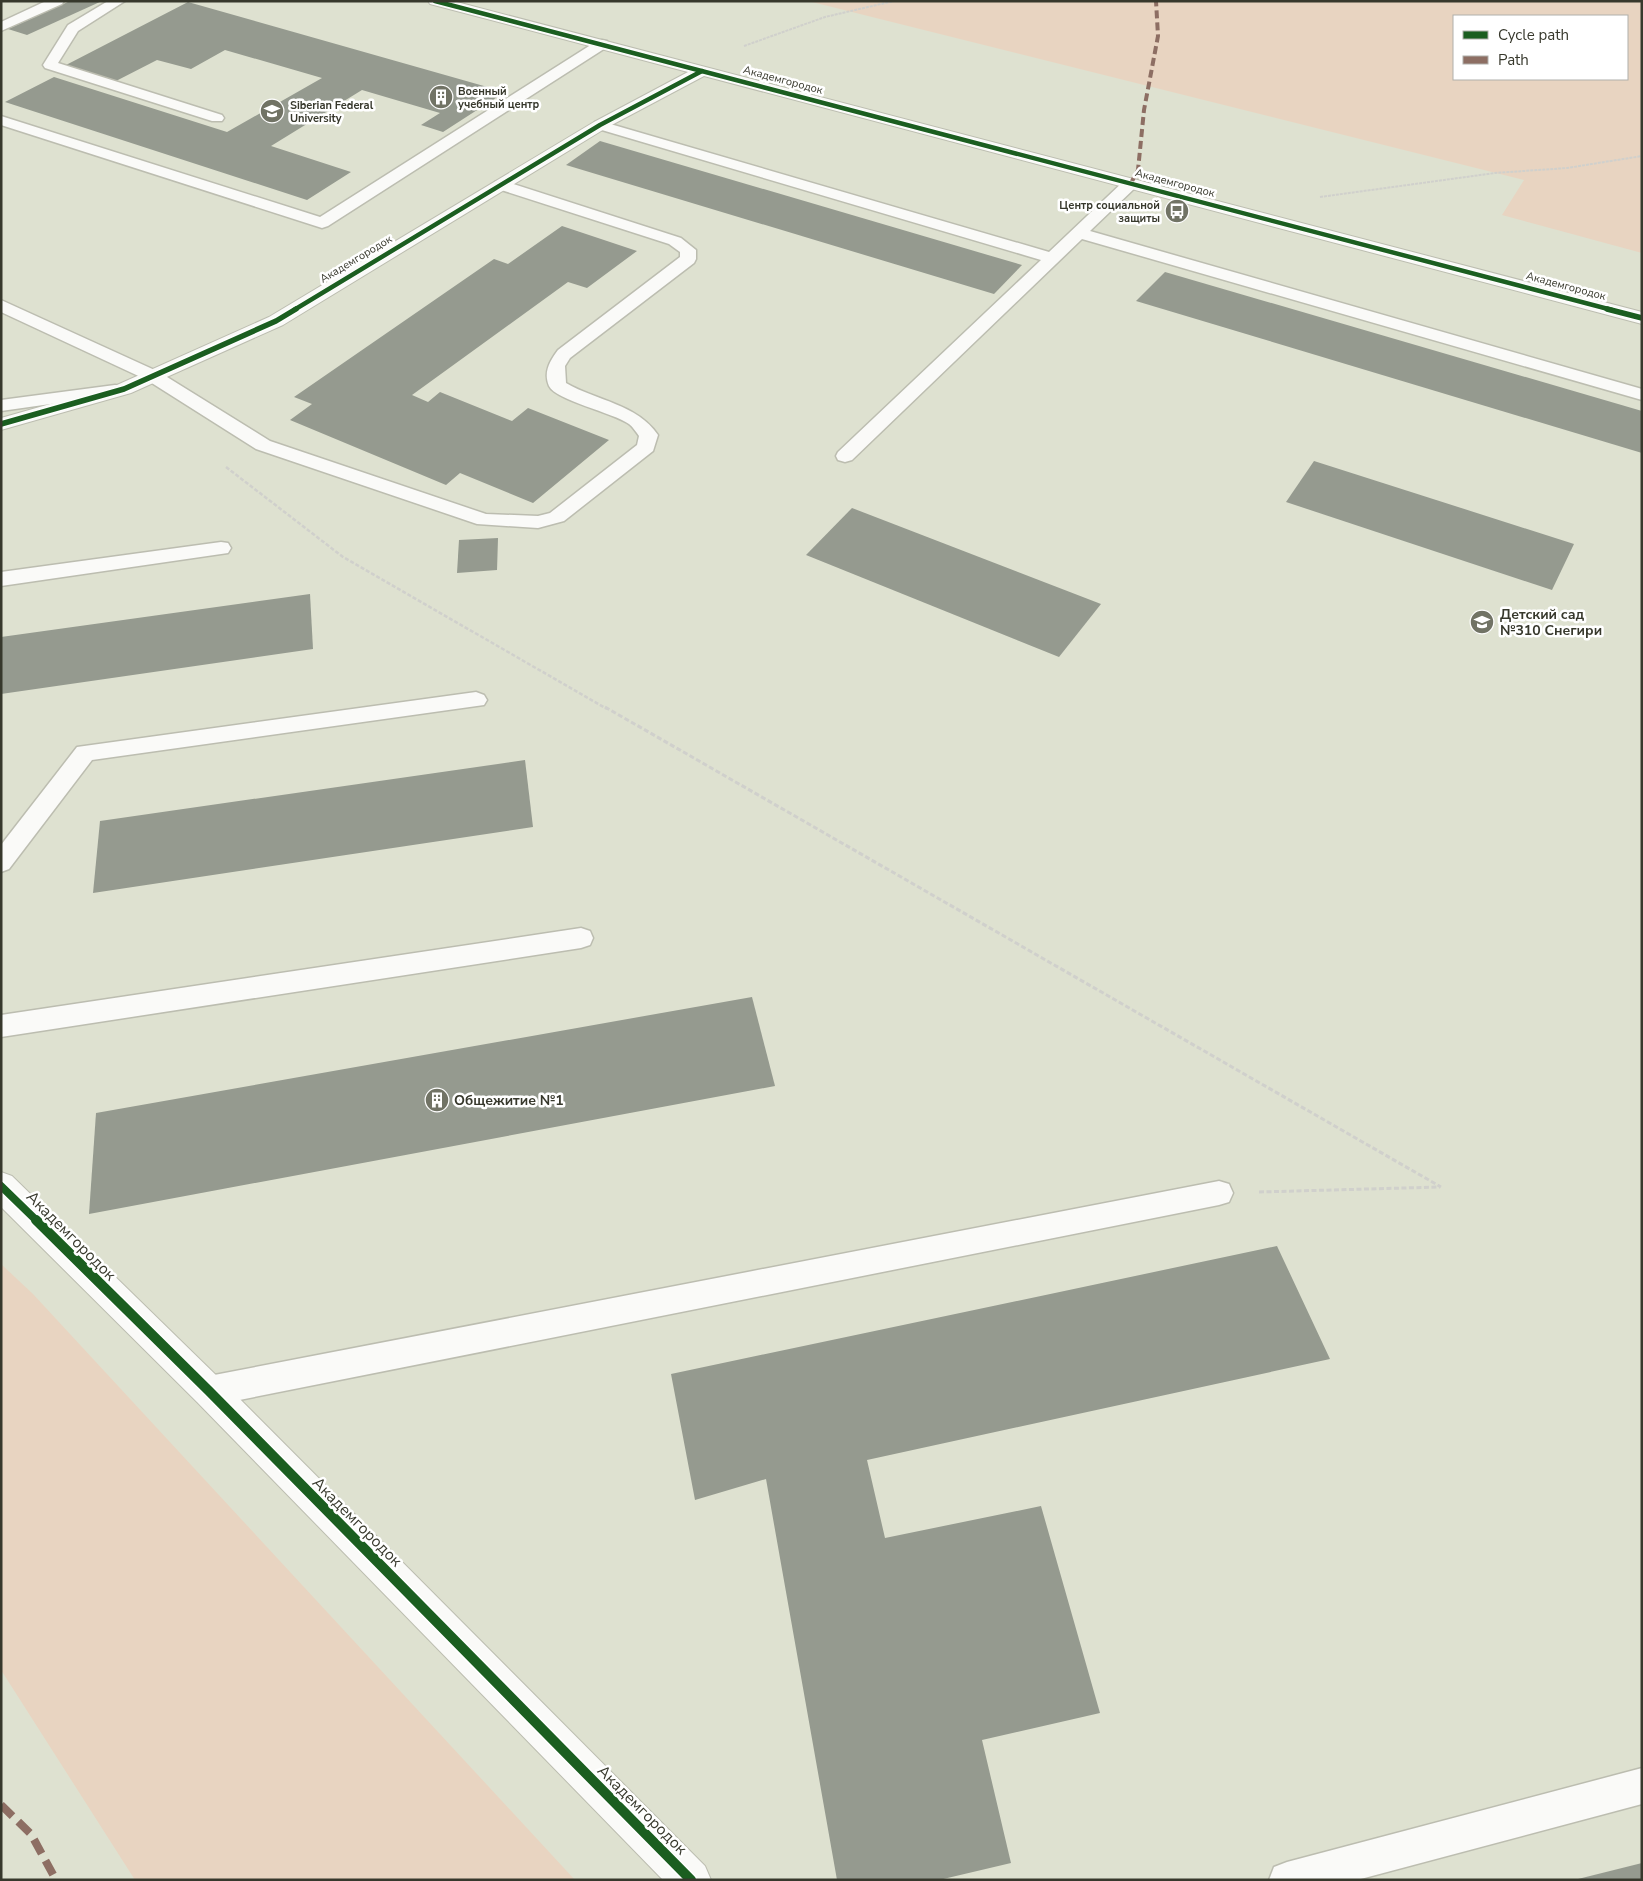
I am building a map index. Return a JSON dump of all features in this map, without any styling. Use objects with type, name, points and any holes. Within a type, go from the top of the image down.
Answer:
[{"type":"street","name":"Академгородок","points":[[435,1],[1642,318]]},
{"type":"street","name":"Академгородок","points":[[1,424],[124,389],[276,321],[696,69]]},
{"type":"street","name":"Академгородок","points":[[1,1186],[209,1391],[691,1880]]},
{"type":"lane","points":[[1,27],[57,1]]},
{"type":"lane","points":[[118,1],[73,28],[50,65],[217,118]]},
{"type":"lane","points":[[1,120],[322,223],[602,44]]},
{"type":"lane","points":[[600,125],[1053,258]]},
{"type":"lane","points":[[845,456],[1131,183]]},
{"type":"lane","points":[[1,305],[153,376],[263,446],[484,520],[538,522],[557,517],[646,447],[649,435],[635,420],[574,395],[557,385],[556,366],[564,354],[688,259],[688,250],[675,241],[501,185]]},
{"type":"lane","points":[[1079,233],[1642,395]]},
{"type":"lane","points":[[1,406],[124,389]]},
{"type":"lane","points":[[1,579],[221,548]]},
{"type":"lane","points":[[1,863],[86,753],[476,700]]},
{"type":"lane","points":[[1,1026],[581,938]]},
{"type":"lane","points":[[209,1391],[1218,1193]]},
{"type":"lane","points":[[1287,1880],[1642,1786]]},
{"type":"path","points":[[696,69],[825,17],[894,1]]},
{"type":"path","points":[[1250,214],[1330,194],[1411,186],[1495,173],[1567,168],[1642,156]]},
{"type":"path","points":[[218,461],[343,557],[1441,1187],[1218,1193]]},
{"type":"shaded area","points":[[808,1],[1642,1],[1642,253],[1502,215],[1524,180]]},
{"type":"shaded area","points":[[1,1264],[33,1294],[575,1880],[135,1880],[1,1670]]},
{"type":"building","points":[[70,1],[102,1],[27,35],[8,29]]},
{"type":"building","name":"Военный учебный центр","points":[[188,2],[505,92],[443,132],[421,125],[440,113],[362,90],[271,146],[351,172],[307,200],[5,102],[54,77],[227,132],[322,78],[225,50],[191,69],[157,60],[116,81],[66,65]]},
{"type":"building","points":[[600,141],[1022,265],[994,294],[566,165]]},
{"type":"building","points":[[562,226],[637,251],[587,288],[568,282],[412,395],[428,402],[440,392],[512,421],[528,408],[609,440],[533,503],[460,473],[446,485],[290,420],[312,404],[294,397],[494,259],[508,264]]},
{"type":"building","points":[[1165,272],[1642,411],[1642,453],[1136,301]]},
{"type":"building","points":[[1314,461],[1574,544],[1552,590],[1286,502]]},
{"type":"building","points":[[852,508],[1101,604],[1059,657],[806,555]]},
{"type":"building","points":[[498,538],[497,570],[457,573],[459,540]]},
{"type":"building","points":[[310,594],[313,649],[1,694],[1,637]]},
{"type":"building","points":[[525,760],[533,827],[93,893],[100,821]]},
{"type":"building","name":"Общежитие №1","points":[[752,997],[775,1086],[89,1214],[96,1113]]},
{"type":"building","points":[[1277,1246],[1330,1359],[867,1460],[885,1538],[1041,1506],[1100,1713],[982,1740],[1011,1863],[939,1880],[837,1880],[766,1479],[695,1500],[671,1374]]},
{"type":"building","points":[[1642,1863],[1642,1880],[1578,1880],[1578,1879]]},
{"type":"marked path","points":[[1131,183],[1138,170],[1144,110],[1158,36],[1156,1]]},
{"type":"marked path","points":[[1,1805],[31,1834],[56,1880]]},
{"type":"cycle path","points":[[435,1],[1642,318]]},
{"type":"cycle path","points":[[1,424],[124,389],[276,321],[600,125],[702,71]]},
{"type":"cycle path","points":[[1,1186],[209,1391],[691,1880]]},
{"type":"place","name":"Военный учебный центр","points":[[441,97]]},
{"type":"place","name":"Siberian Federal University","points":[[272,111]]},
{"type":"place","name":"Центр социальной защиты","points":[[1177,211]]},
{"type":"place","name":"Детский сад №310 Снегири","points":[[1482,622]]},
{"type":"place","name":"Общежитие №1","points":[[437,1100]]}]
